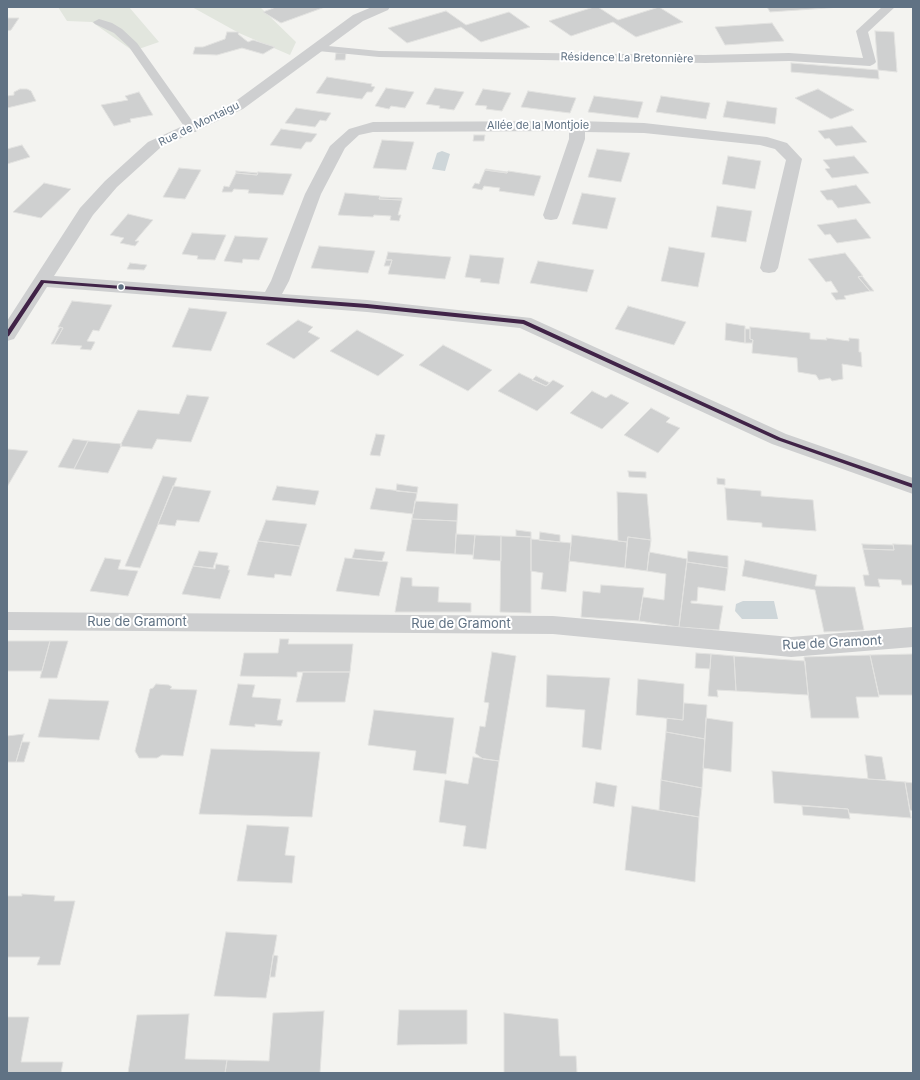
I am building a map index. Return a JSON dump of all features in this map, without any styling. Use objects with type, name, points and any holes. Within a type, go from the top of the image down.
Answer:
[{"type":"street","name":"Rue de Montaigu","points":[[7,335],[86,212],[111,184],[154,145],[192,129],[238,106],[358,18],[383,7]]},
{"type":"street","points":[[551,215],[577,139],[577,126]]},
{"type":"street","name":"Allée de la Montjoie","points":[[270,299],[280,281],[313,194],[338,146],[354,132],[373,127],[577,126],[644,128],[761,140],[781,146],[794,159],[770,268]]},
{"type":"street","points":[[43,281],[367,306],[524,322],[779,439],[913,486]]},
{"type":"street","name":"Rue de Gramont","points":[[7,621],[553,625],[791,647],[913,637]]},
{"type":"lane","name":"Résidence La Bretonnière","points":[[318,48],[380,54],[705,59],[789,57],[870,62],[862,31],[889,7]]},
{"type":"lane","points":[[99,22],[118,31],[133,45],[192,129]]},
{"type":"shaded area","points":[[58,7],[129,7],[159,42],[133,51],[92,22],[67,21]]},
{"type":"shaded area","points":[[192,7],[260,7],[296,42],[290,55],[239,33]]},
{"type":"shaded area","points":[[442,151],[450,154],[445,171],[432,169],[437,153]]},
{"type":"shaded area","points":[[743,601],[774,601],[778,619],[742,619],[735,611],[736,604]]},
{"type":"building","points":[[276,7],[325,7],[281,23],[263,12]]},
{"type":"building","points":[[598,7],[618,20],[659,7],[683,22],[636,37],[613,22],[571,36],[549,21]]},
{"type":"building","points":[[767,7],[841,7],[770,12]]},
{"type":"building","points":[[446,11],[466,25],[509,12],[530,27],[481,42],[461,27],[407,43],[388,28]]},
{"type":"building","points":[[7,18],[19,18],[11,30],[7,31]]},
{"type":"building","points":[[772,23],[784,41],[725,45],[715,27]]},
{"type":"building","points":[[875,31],[894,32],[897,72],[878,70]]},
{"type":"building","points":[[227,32],[239,32],[238,34],[248,42],[253,40],[275,47],[263,54],[242,48],[217,55],[193,54],[195,47],[203,47],[225,39]]},
{"type":"building","points":[[336,53],[346,53],[345,60],[335,60]]},
{"type":"building","points":[[791,63],[878,70],[879,79],[791,72]]},
{"type":"building","points":[[327,77],[372,84],[371,86],[375,87],[372,92],[367,92],[362,99],[316,93]]},
{"type":"building","points":[[386,88],[414,92],[405,108],[391,106],[389,109],[375,106]]},
{"type":"building","points":[[435,88],[464,92],[454,110],[439,108],[440,106],[426,104]]},
{"type":"building","points":[[20,89],[27,89],[31,91],[36,101],[7,108],[7,96],[14,95],[14,92]]},
{"type":"building","points":[[483,89],[511,93],[502,111],[486,109],[487,106],[475,105]]},
{"type":"building","points":[[818,89],[854,110],[831,119],[795,98]]},
{"type":"building","points":[[528,91],[576,98],[570,113],[521,107]]},
{"type":"building","points":[[139,92],[153,115],[130,119],[131,122],[114,126],[101,105],[128,100],[125,96]]},
{"type":"building","points":[[594,96],[643,102],[638,118],[588,112]]},
{"type":"building","points":[[661,96],[710,103],[706,119],[656,112]]},
{"type":"building","points":[[727,101],[777,108],[775,124],[723,117]]},
{"type":"building","points":[[296,108],[331,113],[326,121],[320,120],[315,127],[285,123]]},
{"type":"building","points":[[852,126],[867,142],[836,146],[829,138],[825,139],[818,131]]},
{"type":"building","points":[[281,129],[317,134],[311,142],[306,142],[301,149],[270,145]]},
{"type":"building","points":[[474,135],[485,135],[484,141],[473,141]]},
{"type":"building","points":[[382,140],[414,142],[406,170],[373,168]]},
{"type":"building","points":[[22,145],[30,157],[7,164],[7,149]]},
{"type":"building","points":[[597,149],[630,153],[621,182],[588,177]]},
{"type":"building","points":[[728,156],[761,161],[755,189],[722,184]]},
{"type":"building","points":[[854,156],[869,173],[832,178],[825,169],[830,168],[823,160]]},
{"type":"building","points":[[179,168],[201,170],[185,199],[163,197]]},
{"type":"building","points":[[485,170],[507,172],[507,173]]},
{"type":"building","points":[[485,170],[507,173],[508,171],[541,176],[534,196],[499,191],[500,188],[484,186],[482,190],[472,188],[475,183],[479,184]]},
{"type":"building","points":[[236,171],[258,173],[257,175],[236,173]]},
{"type":"building","points":[[258,172],[292,174],[283,195],[248,193],[249,190],[234,189],[232,192],[222,192],[224,186],[229,187],[236,173],[257,175]]},
{"type":"building","points":[[44,183],[71,189],[41,218],[13,212]]},
{"type":"building","points":[[856,185],[871,203],[838,208],[832,200],[827,200],[820,191]]},
{"type":"building","points":[[345,193],[380,196],[379,199],[402,200],[398,215],[401,215],[399,221],[390,220],[391,216],[374,215],[373,217],[338,215]]},
{"type":"building","points":[[582,193],[616,198],[607,229],[572,224]]},
{"type":"building","points":[[380,197],[402,198],[402,200],[379,199]]},
{"type":"building","points":[[717,206],[752,211],[746,242],[711,237]]},
{"type":"building","points":[[128,214],[153,220],[135,241],[139,241],[135,246],[120,243],[124,238],[110,235]]},
{"type":"building","points":[[856,219],[871,238],[837,243],[830,234],[825,235],[817,225]]},
{"type":"building","points":[[192,233],[226,235],[215,260],[197,259],[198,256],[182,254]]},
{"type":"building","points":[[235,236],[268,238],[259,260],[243,259],[242,263],[224,261]]},
{"type":"building","points":[[319,246],[375,251],[368,273],[311,268]]},
{"type":"building","points":[[669,247],[705,253],[698,287],[661,281]]},
{"type":"building","points":[[388,252],[451,257],[445,279],[388,274],[392,260],[386,260]]},
{"type":"building","points":[[845,253],[863,276],[858,277],[870,291],[844,296],[846,299],[836,300],[831,293],[838,292],[831,281],[826,282],[808,259]]},
{"type":"building","points":[[470,255],[504,258],[499,284],[480,282],[481,279],[465,277]]},
{"type":"building","points":[[386,260],[392,260],[390,266],[384,266]]},
{"type":"building","points":[[538,261],[594,270],[587,292],[530,283]]},
{"type":"building","points":[[130,263],[147,265],[144,270],[127,269]]},
{"type":"building","points":[[862,276],[874,291],[870,291],[858,277]]},
{"type":"building","points":[[72,301],[112,305],[99,331],[93,330],[87,341],[95,342],[91,350],[80,349],[82,346],[54,344],[63,328],[58,327]]},
{"type":"building","points":[[628,306],[686,322],[674,345],[615,329]]},
{"type":"building","points":[[189,308],[227,312],[211,351],[172,347]]},
{"type":"building","points":[[298,320],[313,327],[308,332],[320,338],[294,359],[266,344]]},
{"type":"building","points":[[726,323],[745,326],[745,343],[725,340]]},
{"type":"building","points":[[60,327],[63,328],[54,344],[51,344]]},
{"type":"building","points":[[750,327],[810,333],[810,339],[827,340],[826,338],[849,341],[849,338],[859,339],[859,352],[861,352],[862,367],[842,364],[843,379],[832,381],[830,378],[819,380],[816,375],[798,372],[797,358],[752,353],[753,340],[750,339]]},
{"type":"building","points":[[745,329],[750,329],[750,339],[753,340],[752,343],[745,343]]},
{"type":"building","points":[[357,330],[404,355],[378,376],[330,351]]},
{"type":"building","points":[[443,345],[492,370],[468,391],[419,365]]},
{"type":"building","points":[[519,373],[546,386],[553,380],[564,386],[537,411],[498,391]]},
{"type":"building","points":[[536,376],[550,383],[546,386],[532,380]]},
{"type":"building","points":[[592,391],[606,398],[611,394],[629,403],[602,429],[570,413]]},
{"type":"building","points":[[187,395],[209,397],[191,442],[157,439],[152,449],[120,446],[138,410],[179,414]]},
{"type":"building","points":[[651,408],[670,418],[666,422],[680,428],[658,453],[624,435]]},
{"type":"building","points":[[376,434],[385,435],[380,456],[370,455]]},
{"type":"building","points":[[73,439],[88,441],[74,469],[58,467]]},
{"type":"building","points":[[88,441],[122,444],[108,473],[74,469]]},
{"type":"building","points":[[7,449],[28,451],[7,487]]},
{"type":"building","points":[[628,471],[646,472],[646,478],[629,477]]},
{"type":"building","points":[[163,476],[177,478],[140,568],[125,566]]},
{"type":"building","points":[[717,478],[725,479],[725,485],[717,484]]},
{"type":"building","points":[[397,484],[418,487],[417,493],[396,491]]},
{"type":"building","points":[[173,486],[211,491],[199,522],[177,520],[175,526],[158,524]]},
{"type":"building","points":[[277,486],[319,491],[315,505],[272,500]]},
{"type":"building","points":[[376,488],[417,493],[413,514],[370,509]]},
{"type":"building","points":[[725,488],[761,491],[761,496],[813,500],[816,531],[762,527],[762,523],[727,520]]},
{"type":"building","points":[[617,492],[647,494],[651,540],[628,537],[627,542],[618,541]]},
{"type":"building","points":[[415,501],[458,504],[457,521],[412,519]]},
{"type":"building","points":[[412,519],[457,521],[455,554],[406,551]]},
{"type":"building","points":[[266,520],[307,524],[300,546],[258,541]]},
{"type":"building","points":[[516,530],[531,532],[531,537],[516,536]]},
{"type":"building","points":[[540,532],[560,535],[560,542],[539,540]]},
{"type":"building","points":[[456,534],[475,535],[473,555],[455,554]]},
{"type":"building","points":[[475,535],[501,536],[501,561],[473,559]]},
{"type":"building","points":[[572,535],[627,542],[625,568],[569,561]]},
{"type":"building","points":[[501,536],[531,537],[531,613],[500,612]]},
{"type":"building","points":[[628,537],[651,540],[647,571],[625,568]]},
{"type":"building","points":[[531,539],[571,543],[566,592],[541,589],[543,573],[531,571]]},
{"type":"building","points":[[258,541],[300,546],[291,576],[275,574],[274,578],[247,575]]},
{"type":"building","points":[[862,544],[893,545],[894,550],[863,549]]},
{"type":"building","points":[[893,544],[913,545],[913,585],[902,585],[901,580],[878,579],[880,587],[865,586],[863,575],[869,575],[863,549],[894,550]]},
{"type":"building","points":[[355,549],[385,552],[382,561],[352,558]]},
{"type":"building","points":[[199,551],[218,553],[213,568],[193,566]]},
{"type":"building","points":[[688,551],[728,556],[728,568],[687,562]]},
{"type":"building","points":[[649,552],[687,559],[679,627],[639,621],[643,597],[664,600],[666,574],[647,571]]},
{"type":"building","points":[[105,558],[121,560],[118,569],[138,571],[128,596],[90,591]]},
{"type":"building","points":[[345,558],[388,562],[379,596],[336,591]]},
{"type":"building","points":[[745,560],[817,575],[815,586],[855,587],[864,630],[824,632],[815,590],[742,576]]},
{"type":"building","points":[[687,562],[728,568],[725,591],[698,587],[697,601],[691,601],[691,603],[723,606],[719,630],[679,627]]},
{"type":"building","points":[[216,564],[229,566],[228,570],[230,570],[220,599],[182,594],[193,566],[215,569]]},
{"type":"building","points":[[401,577],[412,578],[412,586],[439,587],[438,602],[471,603],[471,612],[395,612]]},
{"type":"building","points":[[601,585],[644,588],[639,621],[581,617],[583,591],[600,593]]},
{"type":"building","points":[[280,639],[289,639],[288,644],[353,644],[350,672],[297,672],[297,677],[240,676],[244,653],[278,653]]},
{"type":"building","points":[[7,641],[50,641],[42,671],[7,671]]},
{"type":"building","points":[[50,641],[68,641],[57,678],[40,678]]},
{"type":"building","points":[[492,652],[516,656],[499,761],[483,759],[475,753],[480,726],[485,727],[489,703],[484,702]]},
{"type":"building","points":[[696,653],[711,654],[710,669],[695,668]]},
{"type":"building","points":[[711,654],[734,656],[736,691],[717,690],[718,697],[708,696]]},
{"type":"building","points":[[913,654],[913,695],[879,695],[870,655]]},
{"type":"building","points":[[870,655],[879,697],[856,697],[859,718],[811,718],[804,657]]},
{"type":"building","points":[[734,656],[805,661],[808,695],[736,691]]},
{"type":"building","points":[[303,672],[350,672],[345,702],[296,702]]},
{"type":"building","points":[[547,675],[610,678],[601,750],[582,747],[585,710],[546,707]]},
{"type":"building","points":[[638,679],[684,684],[683,720],[636,715]]},
{"type":"building","points":[[156,684],[169,685],[172,687],[170,689],[197,690],[183,756],[162,755],[157,758],[139,758],[135,751],[150,689]]},
{"type":"building","points":[[238,684],[255,685],[252,697],[281,699],[277,720],[283,720],[281,726],[255,724],[255,727],[229,725]]},
{"type":"building","points":[[49,699],[109,701],[99,740],[38,737]]},
{"type":"building","points":[[684,703],[707,705],[705,739],[666,732],[667,718],[683,720]]},
{"type":"building","points":[[374,710],[454,718],[446,774],[413,770],[416,751],[368,745]]},
{"type":"building","points":[[706,718],[733,722],[731,772],[703,768]]},
{"type":"building","points":[[666,732],[705,739],[702,788],[661,780]]},
{"type":"building","points":[[24,734],[16,762],[7,762],[7,736]]},
{"type":"building","points":[[22,742],[30,742],[24,762],[16,762]]},
{"type":"building","points":[[211,749],[320,752],[312,817],[199,814]]},
{"type":"building","points":[[865,755],[882,757],[886,780],[868,779]]},
{"type":"building","points":[[473,757],[499,761],[486,849],[463,846],[466,826],[439,822],[445,780],[468,784]]},
{"type":"building","points":[[772,771],[905,782],[911,818],[849,813],[848,809],[774,803]]},
{"type":"building","points":[[661,780],[702,788],[699,817],[659,810]]},
{"type":"building","points":[[596,782],[617,786],[614,807],[593,803]]},
{"type":"building","points":[[905,782],[913,783],[913,811],[910,810]]},
{"type":"building","points":[[632,806],[699,817],[695,882],[625,870]]},
{"type":"building","points":[[802,806],[848,809],[850,819],[803,815]]},
{"type":"building","points":[[247,825],[289,827],[285,855],[295,856],[292,883],[237,881]]},
{"type":"building","points":[[22,894],[55,896],[54,901],[75,901],[60,965],[37,965],[40,957],[7,957],[7,896],[22,896]]},
{"type":"building","points":[[226,932],[277,935],[266,998],[214,996]]},
{"type":"building","points":[[273,955],[278,956],[275,977],[270,977]]},
{"type":"building","points":[[399,1010],[467,1010],[467,1044],[397,1045]]},
{"type":"building","points":[[324,1011],[320,1073],[225,1073],[227,1060],[269,1061],[273,1013]]},
{"type":"building","points":[[504,1013],[558,1019],[560,1056],[576,1056],[577,1073],[504,1073]]},
{"type":"building","points":[[189,1014],[185,1059],[227,1060],[225,1073],[128,1073],[137,1015]]},
{"type":"building","points":[[7,1017],[29,1017],[21,1062],[63,1062],[61,1073],[7,1073]]},
{"type":"transit line","points":[[43,281],[367,306],[524,322],[779,439],[913,486]]},
{"type":"transit line","points":[[7,335],[43,281]]}]
